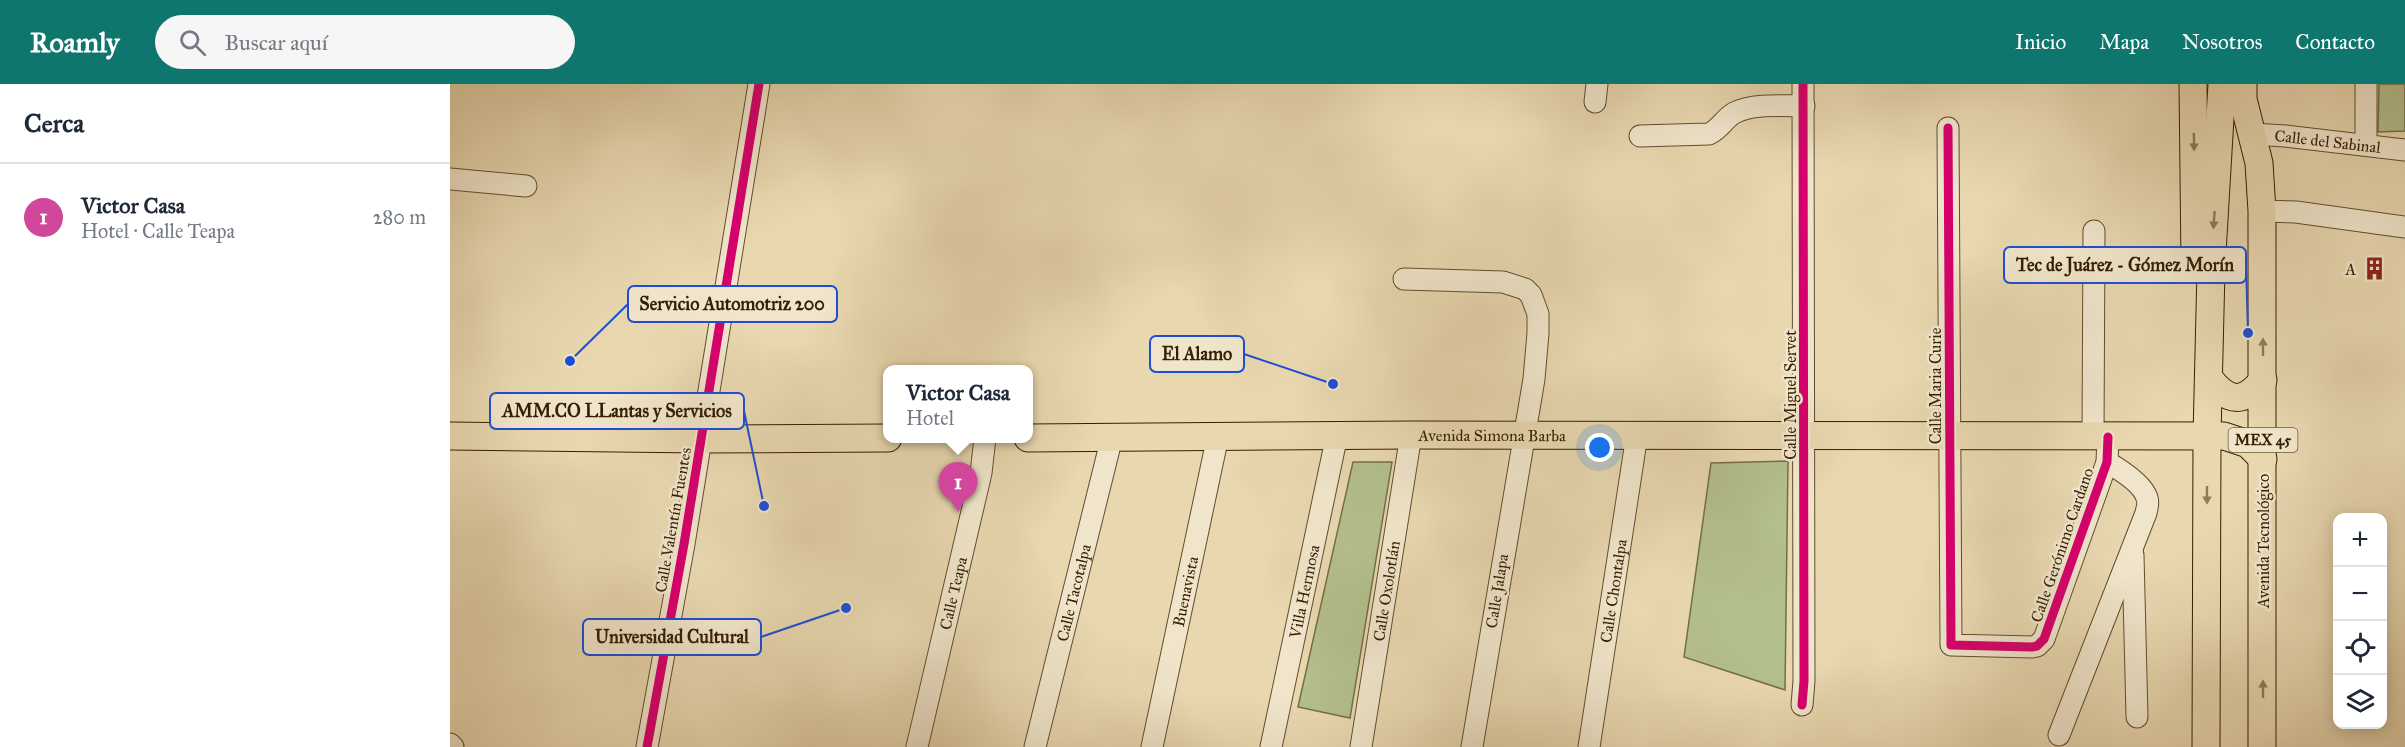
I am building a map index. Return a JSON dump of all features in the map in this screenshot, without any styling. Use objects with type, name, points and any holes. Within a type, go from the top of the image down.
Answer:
[{"type":"main road","points":[[2193,84],[2196,384],[2207,436]]},
{"type":"main road","name":"Avenida Tecnológico","points":[[2206,747],[2207,436],[2211,270],[2238,90]]},
{"type":"main road","name":"Avenida Tecnológico","points":[[2238,90],[2259,163],[2262,211],[2262,747]]},
{"type":"main road","points":[[2209,378],[2224,394],[2240,398],[2254,391],[2263,380]]},
{"type":"main road","name":"Avenida Simona Barba","points":[[1033,438],[1337,435],[1950,436],[2102,445],[2224,436],[2243,441],[2263,459]]},
{"type":"main road","points":[[450,436],[702,440],[883,438]]},
{"type":"street","name":"Calle Valentín Fuentes","points":[[647,747],[702,440],[759,84]]},
{"type":"street","name":"Calle Miguel Servet","points":[[1802,705],[1805,436],[1803,84]]},
{"type":"street","points":[[2366,84],[2366,145]]},
{"type":"street","points":[[1640,136],[1709,134],[1717,130],[1729,116],[1737,111],[1759,107],[1804,106]]},
{"type":"street","name":"Calle Maria Curie","points":[[1948,128],[1950,645]]},
{"type":"street","name":"Calle del Sabinal","points":[[2252,134],[2405,150]]},
{"type":"street","points":[[450,179],[526,186]]},
{"type":"street","points":[[2262,211],[2296,212],[2405,227]]},
{"type":"street","name":"Calle Gerónimo Cardano","points":[[1950,645],[2032,647],[2037,646],[2044,639],[2102,445],[2094,231]]},
{"type":"street","name":"Calle Jalapa","points":[[1404,279],[1503,282],[1525,289],[1538,314],[1534,379],[1472,747]]},
{"type":"street","name":"Villa Hermosa","points":[[1270,747],[1337,435]]},
{"type":"street","name":"Calle Oxolotlán","points":[[1361,747],[1411,435]]},
{"type":"street","name":"Calle Chontalpa","points":[[1589,747],[1637,435]]},
{"type":"street","name":"Buenavista","points":[[1152,747],[1218,436]]},
{"type":"street","name":"Calle Tacotalpa","points":[[1035,747],[1112,437]]},
{"type":"street","name":"Calle Teapa","points":[[917,747],[981,473],[984,443]]},
{"type":"street","points":[[2059,735],[2146,513],[2147,496],[2102,445]]},
{"type":"street","points":[[2133,546],[2137,717]]},
{"type":"green space","points":[[2379,84],[2405,84],[2405,131],[2378,132]]},
{"type":"green space","points":[[1788,461],[1785,690],[1684,657],[1711,463]]},
{"type":"green space","points":[[1353,462],[1392,462],[1350,718],[1298,707]]},
{"type":"cycle path","points":[[647,747],[684,544],[759,84]]},
{"type":"cycle path","points":[[1802,705],[1804,681],[1803,84]]},
{"type":"cycle path","points":[[1948,128],[1951,645],[2032,647],[2037,646],[2044,639],[2107,462],[2108,437]]},
{"type":"place","name":"A","points":[[2374,269]]},
{"type":"place","name":"Tec de Juárez - Gómez Morín","points":[[2248,333]]},
{"type":"place","name":"Servicio Automotriz 200","points":[[570,361]]},
{"type":"place","name":"El Alamo","points":[[1333,384]]},
{"type":"place","name":"AMM.CO LLantas y Servicios","points":[[764,506]]},
{"type":"place","name":"Victor Casa","points":[[958,512]]},
{"type":"place","name":"Universidad Cultural","points":[[846,608]]}]
